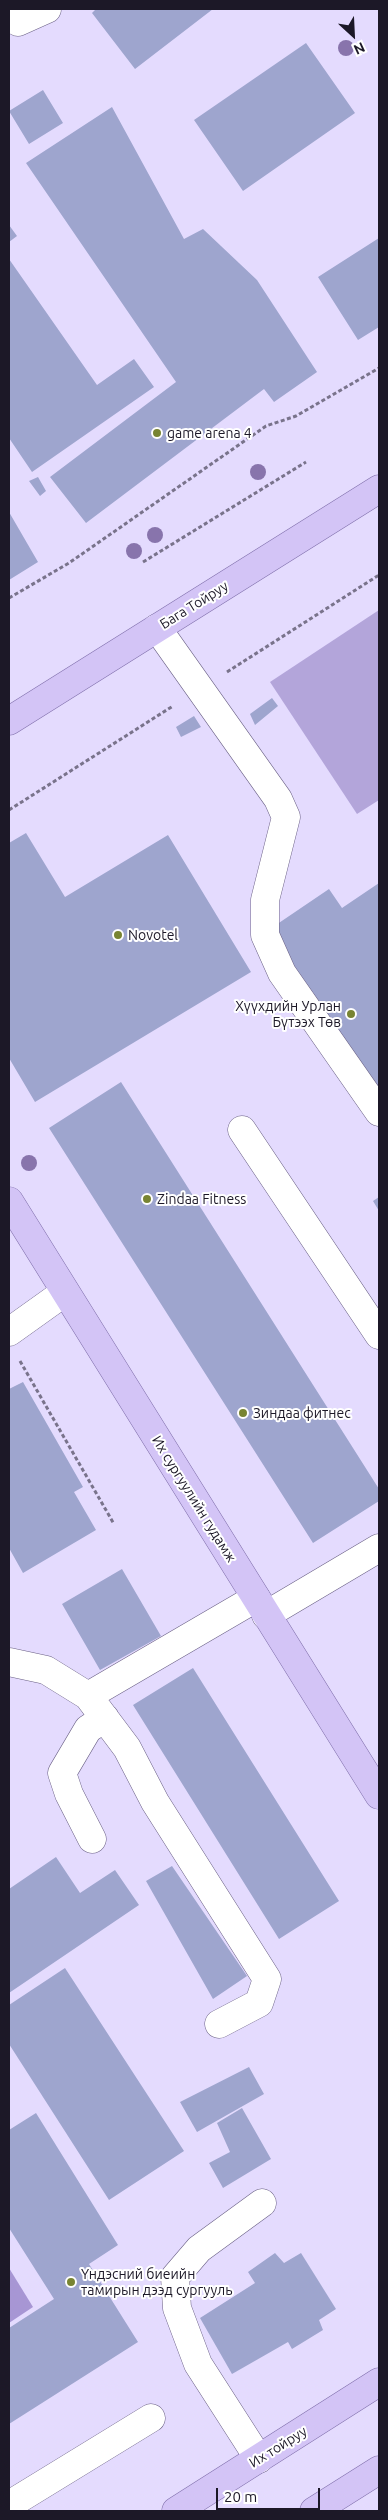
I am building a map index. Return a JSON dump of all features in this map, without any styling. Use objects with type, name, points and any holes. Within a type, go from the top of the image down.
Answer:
[{"type":"main road","name":"Бага Тойруу","points":[[9,721],[379,489]]},
{"type":"main road","name":"Их сургуулийн гудамж","points":[[9,1201],[379,1795]]},
{"type":"main road","name":"Их тойруу","points":[[176,2511],[379,2382]]},
{"type":"main road","points":[[314,2511],[379,2470]]},
{"type":"street","points":[[9,16],[18,22],[47,9]]},
{"type":"street","points":[[157,628],[278,799],[286,817],[265,900],[264,935],[282,973],[379,1112]]},
{"type":"street","points":[[242,1130],[379,1335]]},
{"type":"street","points":[[9,1332],[65,1292]]},
{"type":"street","points":[[88,1696],[261,1606],[379,1548]]},
{"type":"street","points":[[9,1662],[46,1670],[88,1696],[127,1748],[155,1802],[267,1979],[259,2003],[219,2024]]},
{"type":"street","points":[[92,1839],[69,1794],[62,1773],[88,1729],[105,1718]]},
{"type":"street","points":[[259,2459],[198,2364],[177,2308],[175,2277],[199,2249],[262,2202]]},
{"type":"street","points":[[9,2505],[151,2418]]},
{"type":"path","points":[[9,598],[69,563],[266,426],[296,416],[379,368]]},
{"type":"path","points":[[143,562],[306,462]]},
{"type":"path","points":[[18,1358],[114,1524]]},
{"type":"shaded area","points":[[379,610],[379,800],[357,814],[270,682]]},
{"type":"shaded area","points":[[9,2268],[33,2307],[9,2323]]},
{"type":"building","points":[[96,9],[213,9],[135,69],[92,13]]},
{"type":"building","points":[[306,43],[355,113],[243,191],[194,120]]},
{"type":"building","points":[[43,90],[63,123],[29,144],[9,111]]},
{"type":"building","points":[[112,107],[184,239],[203,229],[257,280],[317,372],[274,402],[264,389],[86,523],[50,477],[176,382],[26,163]]},
{"type":"building","points":[[9,225],[17,236],[9,242]]},
{"type":"building","points":[[379,238],[379,327],[358,340],[318,277]]},
{"type":"building","points":[[9,259],[97,385],[134,359],[154,387],[32,472],[9,438]]},
{"type":"building","points":[[38,477],[46,491],[40,496],[29,481]]},
{"type":"building","points":[[9,512],[38,562],[9,580]]},
{"type":"building","points":[[272,698],[278,706],[255,725],[250,714]]},
{"type":"building","points":[[194,716],[201,727],[181,737],[176,727]]},
{"type":"building","name":"Novotel","points":[[26,833],[65,897],[168,835],[251,972],[35,1102],[9,1058],[9,843]]},
{"type":"building","name":"Хүүхдийн Урлан Бүтээх Төв","points":[[379,883],[379,1096],[267,931],[329,889],[342,908]]},
{"type":"building","points":[[121,1082],[379,1489],[379,1501],[313,1543],[49,1128]]},
{"type":"building","points":[[379,1197],[379,1211],[373,1201]]},
{"type":"building","points":[[23,1382],[83,1487],[74,1492],[96,1530],[23,1573],[9,1548],[9,1389]]},
{"type":"building","points":[[122,1569],[161,1636],[100,1670],[62,1604]]},
{"type":"building","points":[[193,1668],[339,1901],[279,1939],[133,1705]]},
{"type":"building","points":[[56,1857],[80,1893],[115,1870],[139,1905],[9,1993],[9,1889]]},
{"type":"building","points":[[172,1866],[247,1976],[213,1999],[146,1881]]},
{"type":"building","points":[[65,1968],[184,2151],[109,2200],[9,2044],[9,2005]]},
{"type":"building","points":[[249,2067],[264,2094],[197,2132],[180,2102]]},
{"type":"building","points":[[242,2108],[271,2159],[223,2188],[209,2163],[230,2152],[217,2123]]},
{"type":"building","name":"Үндэсний биеийн тамирын дээд сургууль","points":[[36,2113],[118,2245],[89,2264],[138,2342],[9,2424],[9,2328],[54,2299],[9,2228],[9,2130]]},
{"type":"building","points":[[275,2253],[284,2263],[301,2253],[336,2309],[319,2320],[323,2330],[292,2349],[288,2342],[232,2374],[200,2318],[255,2283],[248,2272]]},
{"type":"place","name":"game arena 4","points":[[157,433]]},
{"type":"place","name":"Novotel","points":[[118,935]]},
{"type":"place","name":"Хүүхдийн Урлан Бүтээх Төв","points":[[351,1014]]},
{"type":"place","name":"Zindaa Fitness","points":[[147,1199]]},
{"type":"place","name":"Зиндаа фитнес","points":[[243,1413]]},
{"type":"place","name":"Үндэсний биеийн тамирын дээд сургууль","points":[[71,2282]]}]
